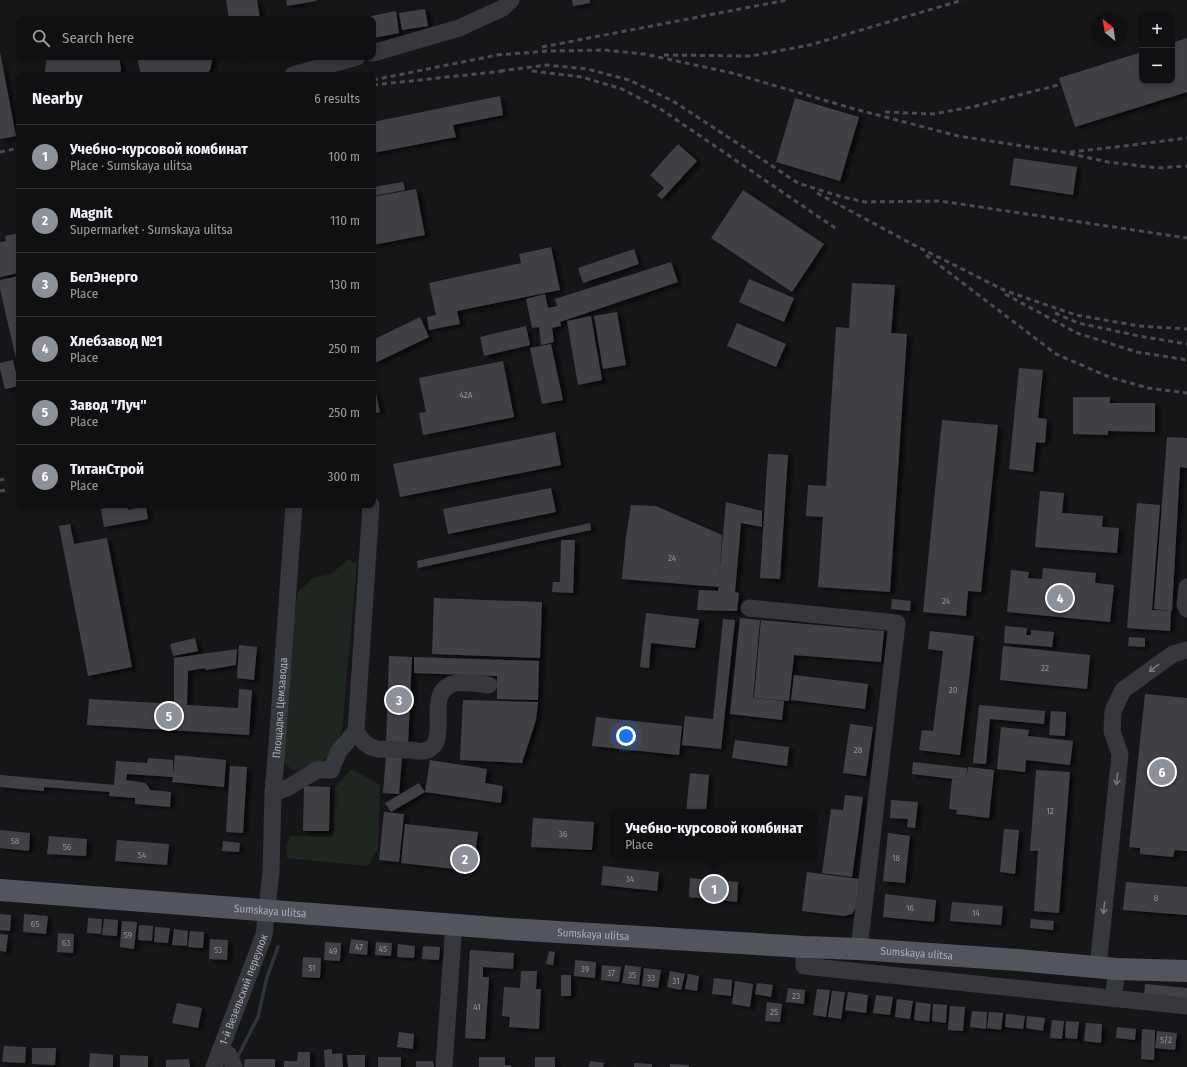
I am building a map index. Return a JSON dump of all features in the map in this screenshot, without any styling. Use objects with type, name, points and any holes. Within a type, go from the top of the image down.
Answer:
[{"type":"main road","name":"Sumskaya ulitsa","points":[[0,890],[455,924],[804,947],[859,948],[1107,968],[1187,972]]},
{"type":"street","points":[[376,51],[459,28],[503,8],[511,0]]},
{"type":"street","points":[[304,72],[346,60]]},
{"type":"street","name":"Площадка Цемзавода","points":[[267,910],[271,872],[273,793],[294,508]]},
{"type":"street","points":[[371,508],[356,731],[361,741],[371,748],[424,751],[432,748],[438,738],[438,705],[441,692],[450,684],[461,683],[490,685]]},
{"type":"street","points":[[1187,586],[1185,605],[1187,609]]},
{"type":"street","points":[[749,608],[898,623],[859,948]]},
{"type":"street","points":[[1113,999],[1107,968],[1120,754],[1112,731],[1112,711],[1123,690],[1173,654],[1187,650]]},
{"type":"street","points":[[273,793],[289,787],[317,770],[331,770],[339,751],[356,731]]},
{"type":"street","name":"1-й Везельский переулок","points":[[214,1067],[264,935],[267,910]]},
{"type":"street","points":[[444,1067],[455,924]]},
{"type":"street","points":[[804,947],[804,966],[1187,1006]]},
{"type":"street","points":[[220,1050],[229,1055],[234,1067]]},
{"type":"shaded area","points":[[349,559],[357,564],[342,729],[336,749],[318,765],[304,771],[292,770],[284,762],[283,750],[289,650],[298,592],[313,578],[331,574]]},
{"type":"shaded area","points":[[352,769],[380,785],[378,849],[368,866],[287,858],[286,847],[290,836],[333,837],[335,788]]},
{"type":"building","points":[[226,0],[257,0],[260,16],[229,16]]},
{"type":"building","points":[[286,0],[316,0],[316,1],[287,6]]},
{"type":"building","points":[[572,0],[590,0],[590,3],[573,6]]},
{"type":"building","points":[[425,9],[428,26],[402,30],[399,13]]},
{"type":"building","points":[[396,11],[399,33],[376,37],[376,16],[372,16]]},
{"type":"building","points":[[1187,38],[1187,92],[1075,127],[1059,78],[1139,53],[1139,84],[1175,84],[1175,42]]},
{"type":"building","points":[[0,52],[16,136],[0,139]]},
{"type":"building","points":[[47,60],[120,60],[121,69],[120,72],[45,72]]},
{"type":"building","points":[[138,60],[212,60],[209,72],[140,71]]},
{"type":"building","points":[[500,96],[503,115],[453,125],[456,137],[376,152],[376,121]]},
{"type":"building","points":[[795,98],[859,117],[840,181],[776,162]]},
{"type":"building","points":[[678,144],[697,161],[662,199],[657,195],[664,188],[650,175]]},
{"type":"building","points":[[1014,158],[1077,167],[1073,195],[1010,185]]},
{"type":"building","points":[[403,182],[405,190],[376,195],[376,186]]},
{"type":"building","points":[[416,189],[425,235],[376,244],[376,196]]},
{"type":"building","points":[[743,190],[824,244],[792,292],[711,238]]},
{"type":"building","points":[[16,234],[16,274],[0,277],[0,242],[6,241],[5,236]]},
{"type":"building","points":[[551,247],[560,290],[457,311],[460,324],[429,330],[427,317],[436,315],[429,283],[521,263],[519,254]]},
{"type":"building","points":[[634,249],[639,264],[583,283],[578,268]]},
{"type":"building","points":[[671,262],[678,282],[560,322],[561,326],[552,328],[554,342],[541,345],[539,327],[532,328],[526,299],[545,294],[548,308],[557,306],[555,299]]},
{"type":"building","points":[[16,277],[16,359],[0,289],[0,280]]},
{"type":"building","points":[[749,279],[794,298],[784,322],[739,302]]},
{"type":"building","points":[[852,283],[895,285],[891,333],[907,334],[890,592],[818,587],[823,517],[806,516],[808,485],[826,486],[836,327],[849,328]]},
{"type":"building","points":[[617,312],[626,365],[603,369],[594,316]]},
{"type":"building","points":[[591,316],[602,380],[578,385],[567,321]]},
{"type":"building","points":[[420,317],[429,337],[376,363],[376,339]]},
{"type":"building","points":[[737,323],[786,344],[776,367],[727,346]]},
{"type":"building","points":[[526,326],[530,345],[484,356],[480,337]]},
{"type":"building","points":[[551,344],[563,400],[542,404],[530,348]]},
{"type":"building","points":[[13,360],[16,373],[16,387],[5,389],[0,363]]},
{"type":"building","points":[[503,361],[514,417],[423,435],[419,413],[426,412],[419,378]]},
{"type":"building","points":[[1019,368],[1043,370],[1038,418],[1047,419],[1045,443],[1036,442],[1033,472],[1009,469]]},
{"type":"building","points":[[376,394],[380,412],[376,413]]},
{"type":"building","points":[[1073,397],[1110,397],[1110,403],[1155,403],[1155,432],[1108,431],[1108,435],[1073,434]]},
{"type":"building","points":[[942,420],[998,425],[981,592],[968,591],[966,616],[923,612]]},
{"type":"building","points":[[555,432],[561,465],[400,497],[393,464]]},
{"type":"building","points":[[1167,437],[1187,438],[1187,468],[1180,467],[1172,611],[1154,609]]},
{"type":"building","points":[[768,454],[788,455],[780,579],[760,578]]},
{"type":"building","points":[[551,488],[556,512],[448,534],[443,509]]},
{"type":"building","points":[[1040,491],[1064,493],[1062,513],[1103,516],[1102,527],[1119,528],[1117,553],[1035,547]]},
{"type":"building","points":[[726,502],[762,511],[762,527],[741,523],[735,592],[739,593],[737,611],[697,610],[699,590],[718,591],[719,587],[622,579],[626,536],[631,505],[656,506],[722,535],[719,578]]},
{"type":"building","points":[[1137,503],[1160,505],[1152,610],[1171,611],[1170,631],[1127,628]]},
{"type":"building","points":[[128,508],[128,510],[146,508],[148,519],[104,527],[101,509]]},
{"type":"building","points":[[590,523],[591,530],[418,568],[417,561]]},
{"type":"building","points":[[70,524],[74,544],[107,538],[132,667],[88,676],[59,526]]},
{"type":"building","points":[[561,540],[575,540],[573,593],[552,592],[553,582],[560,582]]},
{"type":"building","points":[[1043,568],[1096,573],[1095,583],[1114,585],[1110,622],[1007,612],[1011,570],[1029,572],[1028,578],[1042,579]]},
{"type":"building","points":[[434,598],[542,602],[540,658],[432,654]]},
{"type":"building","points":[[892,599],[911,601],[910,611],[891,609]]},
{"type":"building","points":[[646,613],[699,619],[695,648],[651,643],[649,668],[640,667]]},
{"type":"building","points":[[740,618],[760,620],[753,698],[784,701],[782,720],[730,714]]},
{"type":"building","points":[[723,619],[735,620],[721,749],[682,745],[685,716],[713,719]]},
{"type":"building","points":[[761,620],[884,631],[881,662],[794,655],[789,701],[754,698]]},
{"type":"building","points":[[1005,626],[1027,628],[1026,635],[1031,635],[1031,630],[1054,632],[1052,647],[1004,643]]},
{"type":"building","points":[[930,631],[974,636],[960,755],[919,750],[922,730],[933,731],[943,651],[928,649]]},
{"type":"building","points":[[1129,637],[1145,638],[1145,647],[1128,646]]},
{"type":"building","points":[[195,638],[198,651],[173,656],[170,644]]},
{"type":"building","points":[[239,645],[257,647],[254,680],[237,678]]},
{"type":"building","points":[[1003,646],[1090,655],[1087,689],[1000,680]]},
{"type":"building","points":[[237,649],[236,665],[206,670],[205,668],[188,671],[187,705],[238,708],[239,689],[252,690],[249,735],[87,725],[89,699],[174,704],[174,658]]},
{"type":"building","points":[[389,656],[412,657],[408,745],[386,744]]},
{"type":"building","points":[[414,657],[539,661],[538,700],[497,699],[497,676],[414,673]]},
{"type":"building","points":[[794,675],[868,684],[865,709],[791,700]]},
{"type":"building","points":[[1145,694],[1187,698],[1187,851],[1175,850],[1173,857],[1140,854],[1140,848],[1129,847]]},
{"type":"building","points":[[463,700],[538,702],[536,720],[522,763],[460,760]]},
{"type":"building","points":[[979,705],[1045,711],[1044,724],[990,719],[986,764],[973,763]]},
{"type":"building","points":[[1051,711],[1066,712],[1065,736],[1049,735]]},
{"type":"building","points":[[596,717],[682,726],[679,755],[592,746]]},
{"type":"building","points":[[850,724],[873,727],[866,776],[843,773]]},
{"type":"building","points":[[1001,727],[1029,730],[1028,736],[1073,741],[1070,765],[1026,760],[1025,772],[997,769]]},
{"type":"building","points":[[735,740],[789,747],[787,766],[732,758]]},
{"type":"building","points":[[175,755],[226,760],[224,787],[172,782],[173,777],[127,774],[126,780],[145,783],[150,790],[171,792],[170,807],[135,804],[135,798],[109,796],[110,792],[44,787],[44,791],[0,787],[0,775],[114,785],[116,761],[147,763],[148,758],[173,760],[173,776]]},
{"type":"building","points":[[386,756],[402,757],[399,794],[383,793]]},
{"type":"building","points":[[430,760],[487,769],[485,783],[503,786],[501,803],[425,792]]},
{"type":"building","points":[[913,762],[967,768],[966,781],[968,767],[994,770],[989,818],[956,814],[957,810],[949,809],[952,779],[963,780],[912,774]]},
{"type":"building","points":[[230,766],[247,767],[243,833],[226,832]]},
{"type":"building","points":[[1036,770],[1070,772],[1059,913],[1034,911],[1038,851],[1030,851]]},
{"type":"building","points":[[690,773],[709,775],[706,809],[686,809]]},
{"type":"building","points":[[419,783],[425,792],[391,812],[385,803]]},
{"type":"building","points":[[304,786],[330,787],[329,831],[303,831]]},
{"type":"building","points":[[845,795],[863,797],[852,877],[822,873],[831,809],[843,810]]},
{"type":"building","points":[[891,800],[918,802],[915,828],[907,827],[908,819],[890,818]]},
{"type":"building","points":[[384,812],[404,814],[399,862],[379,860]]},
{"type":"building","points":[[533,818],[594,822],[592,850],[531,847]]},
{"type":"building","points":[[405,824],[478,832],[473,871],[401,863]]},
{"type":"building","points":[[1004,829],[1019,830],[1015,874],[1000,872]]},
{"type":"building","points":[[0,830],[30,833],[29,851],[0,848]]},
{"type":"building","points":[[888,833],[910,836],[905,883],[883,881]]},
{"type":"building","points":[[49,836],[87,839],[86,856],[47,854]]},
{"type":"building","points":[[117,840],[169,844],[167,865],[115,861]]},
{"type":"building","points":[[223,841],[240,843],[239,852],[222,851]]},
{"type":"building","points":[[603,866],[659,872],[657,891],[601,885]]},
{"type":"building","points":[[807,872],[859,879],[856,907],[852,914],[844,916],[802,911]]},
{"type":"building","points":[[690,878],[738,882],[737,902],[689,897]]},
{"type":"building","points":[[1126,882],[1187,887],[1187,915],[1123,910]]},
{"type":"building","points":[[885,894],[936,900],[934,922],[883,917]]},
{"type":"building","points":[[952,902],[1003,906],[1001,925],[950,921]]},
{"type":"building","points":[[0,914],[11,915],[10,931],[0,930]]},
{"type":"building","points":[[24,914],[48,916],[46,934],[23,932]]},
{"type":"building","points":[[88,918],[102,919],[101,934],[87,933]]},
{"type":"building","points":[[104,919],[118,920],[117,936],[102,935]]},
{"type":"building","points":[[1031,919],[1054,921],[1053,930],[1030,928]]},
{"type":"building","points":[[122,921],[137,922],[134,949],[120,947]]},
{"type":"building","points":[[139,925],[153,926],[152,941],[138,940]]},
{"type":"building","points":[[155,927],[170,928],[168,943],[154,942]]},
{"type":"building","points":[[174,929],[188,931],[187,946],[172,945]]},
{"type":"building","points":[[190,931],[204,932],[203,948],[188,947]]},
{"type":"building","points":[[58,933],[74,934],[73,953],[57,952]]},
{"type":"building","points":[[0,934],[8,935],[6,952],[0,951]]},
{"type":"building","points":[[210,939],[228,940],[227,960],[209,959]]},
{"type":"building","points":[[351,939],[368,941],[367,955],[349,953]]},
{"type":"building","points":[[325,942],[341,943],[340,961],[324,960]]},
{"type":"building","points":[[376,942],[392,943],[391,956],[375,955]]},
{"type":"building","points":[[398,944],[415,946],[414,958],[397,957]]},
{"type":"building","points":[[423,946],[440,947],[439,960],[422,959]]},
{"type":"building","points":[[470,950],[514,953],[513,969],[483,967],[483,977],[489,977],[485,1039],[465,1038]]},
{"type":"building","points":[[549,951],[555,952],[553,965],[546,964]]},
{"type":"building","points":[[303,957],[321,958],[320,978],[302,977]]},
{"type":"building","points":[[575,960],[596,962],[595,978],[574,976]]},
{"type":"building","points":[[602,965],[621,967],[619,982],[601,980]]},
{"type":"building","points":[[625,965],[641,967],[639,985],[622,983]]},
{"type":"building","points":[[644,968],[661,970],[658,988],[642,986]]},
{"type":"building","points":[[521,971],[537,971],[536,989],[541,989],[539,1029],[509,1027],[510,1017],[502,1016],[504,987],[520,988]]},
{"type":"building","points":[[670,971],[685,974],[681,990],[667,987]]},
{"type":"building","points":[[688,974],[699,976],[697,991],[685,989]]},
{"type":"building","points":[[561,975],[571,975],[571,996],[561,996]]},
{"type":"building","points":[[714,978],[732,980],[731,996],[712,994]]},
{"type":"building","points":[[735,981],[753,984],[750,1007],[732,1004]]},
{"type":"building","points":[[757,983],[773,985],[771,997],[755,994]]},
{"type":"building","points":[[1145,984],[1187,988],[1187,1001],[1144,997]]},
{"type":"building","points":[[788,988],[805,990],[804,1004],[786,1002]]},
{"type":"building","points":[[817,989],[830,990],[826,1017],[813,1015]]},
{"type":"building","points":[[832,991],[845,992],[841,1019],[828,1017]]},
{"type":"building","points":[[848,992],[868,995],[866,1013],[845,1010]]},
{"type":"building","points":[[876,995],[893,997],[890,1015],[873,1013]]},
{"type":"building","points":[[897,999],[913,1001],[910,1019],[895,1017]]},
{"type":"building","points":[[767,1002],[782,1004],[780,1022],[765,1021]]},
{"type":"building","points":[[916,1002],[931,1004],[929,1022],[914,1020]]},
{"type":"building","points":[[177,1003],[202,1008],[198,1028],[172,1023]]},
{"type":"building","points":[[933,1004],[947,1005],[946,1023],[932,1021]]},
{"type":"building","points":[[950,1006],[965,1007],[963,1031],[948,1030]]},
{"type":"building","points":[[972,1011],[987,1012],[986,1029],[970,1027]]},
{"type":"building","points":[[989,1012],[1003,1013],[1001,1030],[987,1028]]},
{"type":"building","points":[[1006,1014],[1025,1016],[1023,1029],[1005,1027]]},
{"type":"building","points":[[1027,1016],[1045,1018],[1043,1031],[1026,1028]]},
{"type":"building","points":[[1052,1020],[1064,1021],[1062,1039],[1050,1038]]},
{"type":"building","points":[[1066,1021],[1079,1022],[1077,1039],[1065,1038]]},
{"type":"building","points":[[1086,1023],[1102,1024],[1101,1043],[1084,1041]]},
{"type":"building","points":[[1117,1027],[1136,1029],[1135,1040],[1116,1038]]},
{"type":"building","points":[[1142,1029],[1155,1030],[1154,1060],[1141,1059]]},
{"type":"building","points":[[1157,1031],[1177,1033],[1175,1050],[1155,1048]]},
{"type":"building","points":[[399,1032],[414,1034],[413,1049],[397,1047]]},
{"type":"building","points":[[4,1046],[26,1047],[25,1063],[2,1062]]},
{"type":"building","points":[[32,1048],[56,1048],[55,1065],[32,1064]]},
{"type":"building","points":[[332,1049],[332,1054],[342,1053],[343,1067],[325,1067],[324,1050]]},
{"type":"building","points":[[298,1052],[310,1052],[310,1067],[284,1067],[284,1061],[297,1061]]},
{"type":"building","points":[[90,1053],[113,1055],[113,1067],[89,1067]]},
{"type":"building","points":[[120,1055],[148,1056],[148,1067],[120,1067]]},
{"type":"building","points":[[347,1055],[365,1055],[365,1067],[348,1067]]},
{"type":"building","points":[[378,1057],[401,1057],[401,1067],[378,1067]]},
{"type":"building","points":[[479,1057],[505,1057],[505,1065],[511,1065],[511,1067],[479,1067]]},
{"type":"building","points":[[535,1057],[555,1057],[555,1067],[535,1067]]},
{"type":"building","points":[[189,1059],[190,1067],[166,1067],[166,1060]]},
{"type":"building","points":[[245,1059],[275,1059],[275,1067],[244,1067]]},
{"type":"building","points":[[416,1061],[433,1061],[434,1067],[416,1067]]},
{"type":"building","points":[[590,1061],[604,1063],[603,1067],[589,1067]]},
{"type":"building","points":[[634,1063],[652,1064],[652,1067],[634,1067]]},
{"type":"building","points":[[670,1064],[689,1065],[689,1067],[670,1067]]},
{"type":"waterway","points":[[237,1058],[258,1017],[267,977],[278,947]]},
{"type":"railway","points":[[542,47],[787,0]]},
{"type":"railway","points":[[664,55],[751,56],[810,45],[963,0]]},
{"type":"railway","points":[[497,55],[548,51],[604,50],[644,54],[732,73],[851,108],[958,136],[1062,152],[1108,162],[1158,168],[1187,166]]},
{"type":"railway","points":[[376,79],[502,54]]},
{"type":"railway","points":[[500,71],[547,65],[587,69],[629,80],[673,101],[798,183],[839,196],[865,202],[940,201],[1187,238]]},
{"type":"railway","points":[[376,85],[504,71]]},
{"type":"railway","points":[[532,71],[582,77],[622,89],[662,110],[838,230]]},
{"type":"railway","points":[[885,112],[933,114],[972,107],[1062,84]]},
{"type":"railway","points":[[1070,152],[1187,138]]},
{"type":"railway","points":[[0,152],[16,149]]},
{"type":"railway","points":[[817,193],[912,244],[1006,291],[1076,315],[1139,326],[1187,329]]},
{"type":"railway","points":[[926,255],[1056,354],[1109,377],[1148,388],[1187,393]]},
{"type":"railway","points":[[1005,294],[1077,333],[1137,352],[1187,360]]},
{"type":"railway","points":[[1055,313],[1078,323],[1139,336],[1187,344]]},
{"type":"railway","points":[[0,480],[4,479]]},
{"type":"railway","points":[[0,491],[6,490]]},
{"type":"place","name":"Хлебзавод №1","points":[[1060,598]]},
{"type":"place","name":"БелЭнерго","points":[[399,700]]},
{"type":"place","name":"Завод \"Луч\"","points":[[169,716]]},
{"type":"place","name":"ТитанСтрой","points":[[1162,772]]},
{"type":"place","name":"Magnit","points":[[465,859]]},
{"type":"place","name":"Учебно-курсовой комбинат","points":[[714,889]]}]
